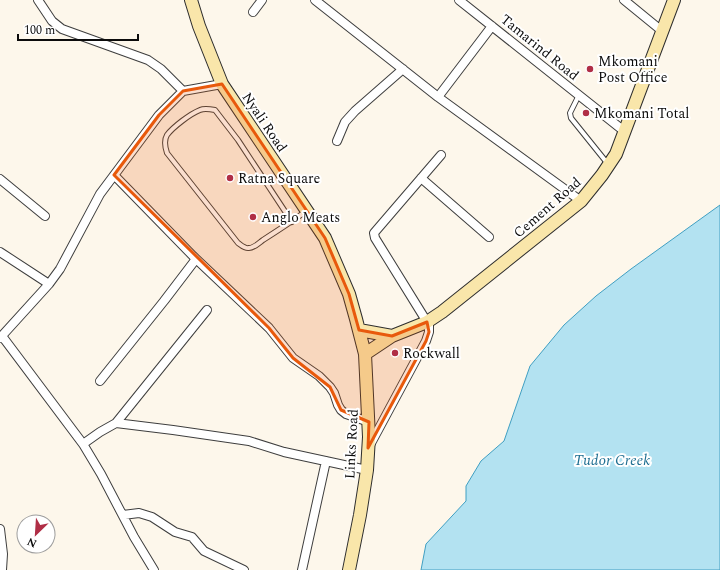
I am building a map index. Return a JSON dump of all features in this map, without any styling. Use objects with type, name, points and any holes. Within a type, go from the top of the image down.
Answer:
[{"type":"main road","name":"Nyali Road","points":[[191,0],[201,32],[222,84],[325,238],[349,294],[358,324]]},
{"type":"main road","name":"Cement Road","points":[[365,354],[392,336],[427,322],[442,312],[581,201],[616,154],[674,0]]},
{"type":"main road","points":[[358,324],[392,336]]},
{"type":"main road","name":"Links Road","points":[[349,570],[367,470],[369,422],[365,354],[358,324]]},
{"type":"street","points":[[38,0],[52,21],[62,29],[148,60],[161,68],[183,91]]},
{"type":"street","points":[[253,12],[262,0]]},
{"type":"street","points":[[315,0],[438,97],[581,201]]},
{"type":"street","name":"Tamarind Road","points":[[459,0],[624,131]]},
{"type":"street","points":[[624,0],[662,31]]},
{"type":"street","points":[[438,97],[492,26]]},
{"type":"street","points":[[337,142],[345,122],[355,111],[403,69]]},
{"type":"street","points":[[154,570],[83,444],[1,337],[49,284],[67,257],[100,194],[159,115],[183,91],[222,84]]},
{"type":"street","points":[[368,448],[426,341],[429,332],[429,325],[374,235],[377,229],[441,154]]},
{"type":"street","points":[[114,175],[196,259],[269,328],[293,358],[319,376],[330,387],[341,410],[346,414],[369,422]]},
{"type":"street","points":[[421,178],[489,237]]},
{"type":"street","points":[[0,179],[45,216]]},
{"type":"street","points":[[0,252],[49,284]]},
{"type":"street","points":[[100,381],[196,259]]},
{"type":"street","points":[[83,444],[116,423],[207,310]]},
{"type":"street","points":[[116,423],[249,441],[284,452],[367,470]]},
{"type":"street","points":[[302,570],[326,461]]},
{"type":"street","points":[[123,515],[139,513],[152,517],[175,532],[195,538],[204,551],[244,570]]},
{"type":"street","points":[[0,529],[4,554],[2,570]]},
{"type":"lane","points":[[579,95],[570,113],[571,118],[609,165]]},
{"type":"lane","points":[[292,222],[238,140],[215,110],[209,108],[200,110],[183,120],[167,135],[164,144],[167,153],[238,243],[244,247],[249,248],[292,222],[307,211]]},
{"type":"highlighted area","points":[[222,84],[325,238],[349,294],[359,330],[392,336],[427,322],[429,332],[426,341],[368,448],[369,422],[341,410],[330,387],[293,358],[269,328],[114,175],[159,115],[183,91]]},
{"type":"water","name":"Tudor Creek","points":[[720,205],[720,570],[421,570],[426,544],[466,501],[466,486],[481,461],[504,441],[530,366],[564,325],[596,296]]},
{"type":"place","name":"Mkomani Post Office","points":[[590,69]]},
{"type":"place","name":"Mkomani Total","points":[[586,113]]},
{"type":"place","name":"Ratna Square","points":[[230,178]]},
{"type":"place","name":"Anglo Meats","points":[[253,217]]},
{"type":"place","name":"Rockwall","points":[[395,353]]}]
